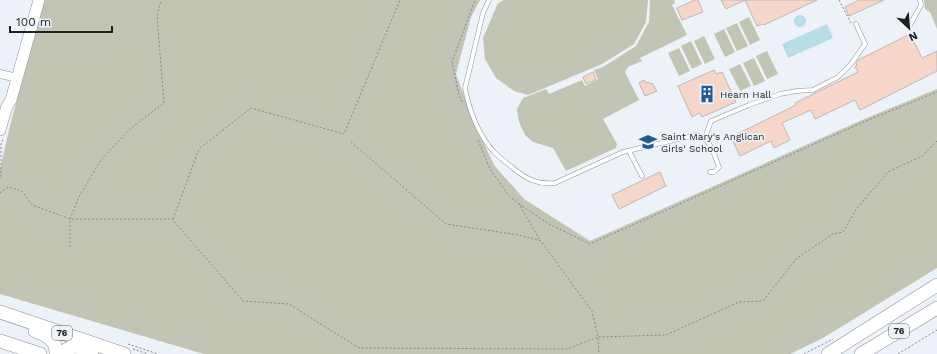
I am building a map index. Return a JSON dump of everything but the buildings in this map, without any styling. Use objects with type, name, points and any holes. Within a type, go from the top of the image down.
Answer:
[{"type":"highway","name":"76","points":[[837,348],[937,285]]},
{"type":"highway","name":"76","points":[[861,354],[937,308]]},
{"type":"highway","name":"76","points":[[0,312],[124,354]]},
{"type":"highway","points":[[0,312],[10,321],[47,336],[56,346],[56,354]]},
{"type":"highway","points":[[0,341],[40,354]]},
{"type":"highway","points":[[61,354],[64,350],[72,347],[85,348],[104,354]]},
{"type":"main road","points":[[0,130],[6,106],[11,100],[14,78],[32,0]]},
{"type":"main road","points":[[14,78],[39,0]]},
{"type":"street","points":[[0,74],[14,78]]},
{"type":"lane","points":[[489,0],[484,13],[465,88],[467,99],[474,118],[483,136],[494,152],[518,172],[534,182],[545,184],[555,183],[623,152],[696,135],[707,140],[719,167],[714,172],[710,172]]},
{"type":"lane","points":[[910,25],[921,5],[920,0]]},
{"type":"lane","points":[[705,138],[711,121],[723,115],[780,94],[813,90],[838,78],[851,64],[865,44],[856,24]]},
{"type":"lane","points":[[629,151],[642,176]]},
{"type":"path","points":[[70,247],[70,219],[78,197],[101,160],[131,128],[164,102],[157,16],[161,0]]},
{"type":"path","points":[[172,219],[200,150],[251,108],[344,134],[400,0]]},
{"type":"path","points":[[462,102],[459,95],[452,62],[474,0]]},
{"type":"path","points":[[477,138],[489,167],[508,195],[549,224],[590,244],[866,121],[937,92]]},
{"type":"path","points":[[0,193],[8,187],[22,191],[32,205],[70,219],[172,219],[243,300],[289,304],[359,348],[567,349],[598,337],[666,335],[739,302],[763,301],[797,258],[833,234],[843,232],[857,208],[888,172],[922,156],[937,141]]},
{"type":"path","points":[[351,142],[446,224],[519,235],[541,241]]},
{"type":"path","points":[[519,204],[541,241],[592,311],[598,337],[599,354]]},
{"type":"path","points":[[898,354],[937,330]]},
{"type":"path","points":[[804,354],[837,348]]},
{"type":"green space","points":[[44,0],[480,0],[471,17],[456,74],[472,118],[494,165],[524,199],[590,241],[869,117],[937,89],[937,268],[823,338],[790,354],[204,354],[0,294],[0,169]]},
{"type":"green space","points":[[504,0],[648,0],[646,22],[634,44],[602,64],[528,95],[514,91],[496,78],[485,59],[483,38],[498,3]]},
{"type":"green space","points":[[650,0],[674,0],[675,3],[672,5],[687,35],[640,58],[642,61],[628,67],[625,72],[639,100],[603,119],[617,144],[616,148],[566,171],[553,148],[533,142],[525,135],[519,122],[517,109],[523,98],[546,89],[549,94],[582,80],[585,86],[598,79],[594,70],[603,67],[636,46],[649,22]]},
{"type":"green space","points":[[924,0],[937,0],[937,29],[930,12],[925,9]]},
{"type":"green space","points":[[749,17],[760,40],[750,45],[739,22]]},
{"type":"green space","points":[[737,23],[748,46],[737,51],[726,28]]},
{"type":"green space","points":[[724,29],[735,52],[725,57],[714,34]]},
{"type":"green space","points":[[704,36],[715,59],[705,64],[694,41]]},
{"type":"green space","points":[[691,41],[702,64],[692,69],[681,46]]},
{"type":"green space","points":[[679,48],[690,71],[679,76],[668,53]]},
{"type":"green space","points":[[767,51],[778,74],[767,79],[756,56]]},
{"type":"green space","points":[[754,58],[765,81],[754,86],[743,63]]},
{"type":"green space","points":[[740,64],[751,86],[740,91],[729,69]]},
{"type":"water","points":[[798,15],[802,15],[806,21],[802,27],[798,27],[794,23],[794,19]]},
{"type":"water","points":[[827,24],[833,38],[788,58],[782,44]]},
{"type":"place","name":"Hearn Hall","points":[[707,94]]},
{"type":"place","name":"Saint Mary's Anglican Girls' School","points":[[648,142]]}]
